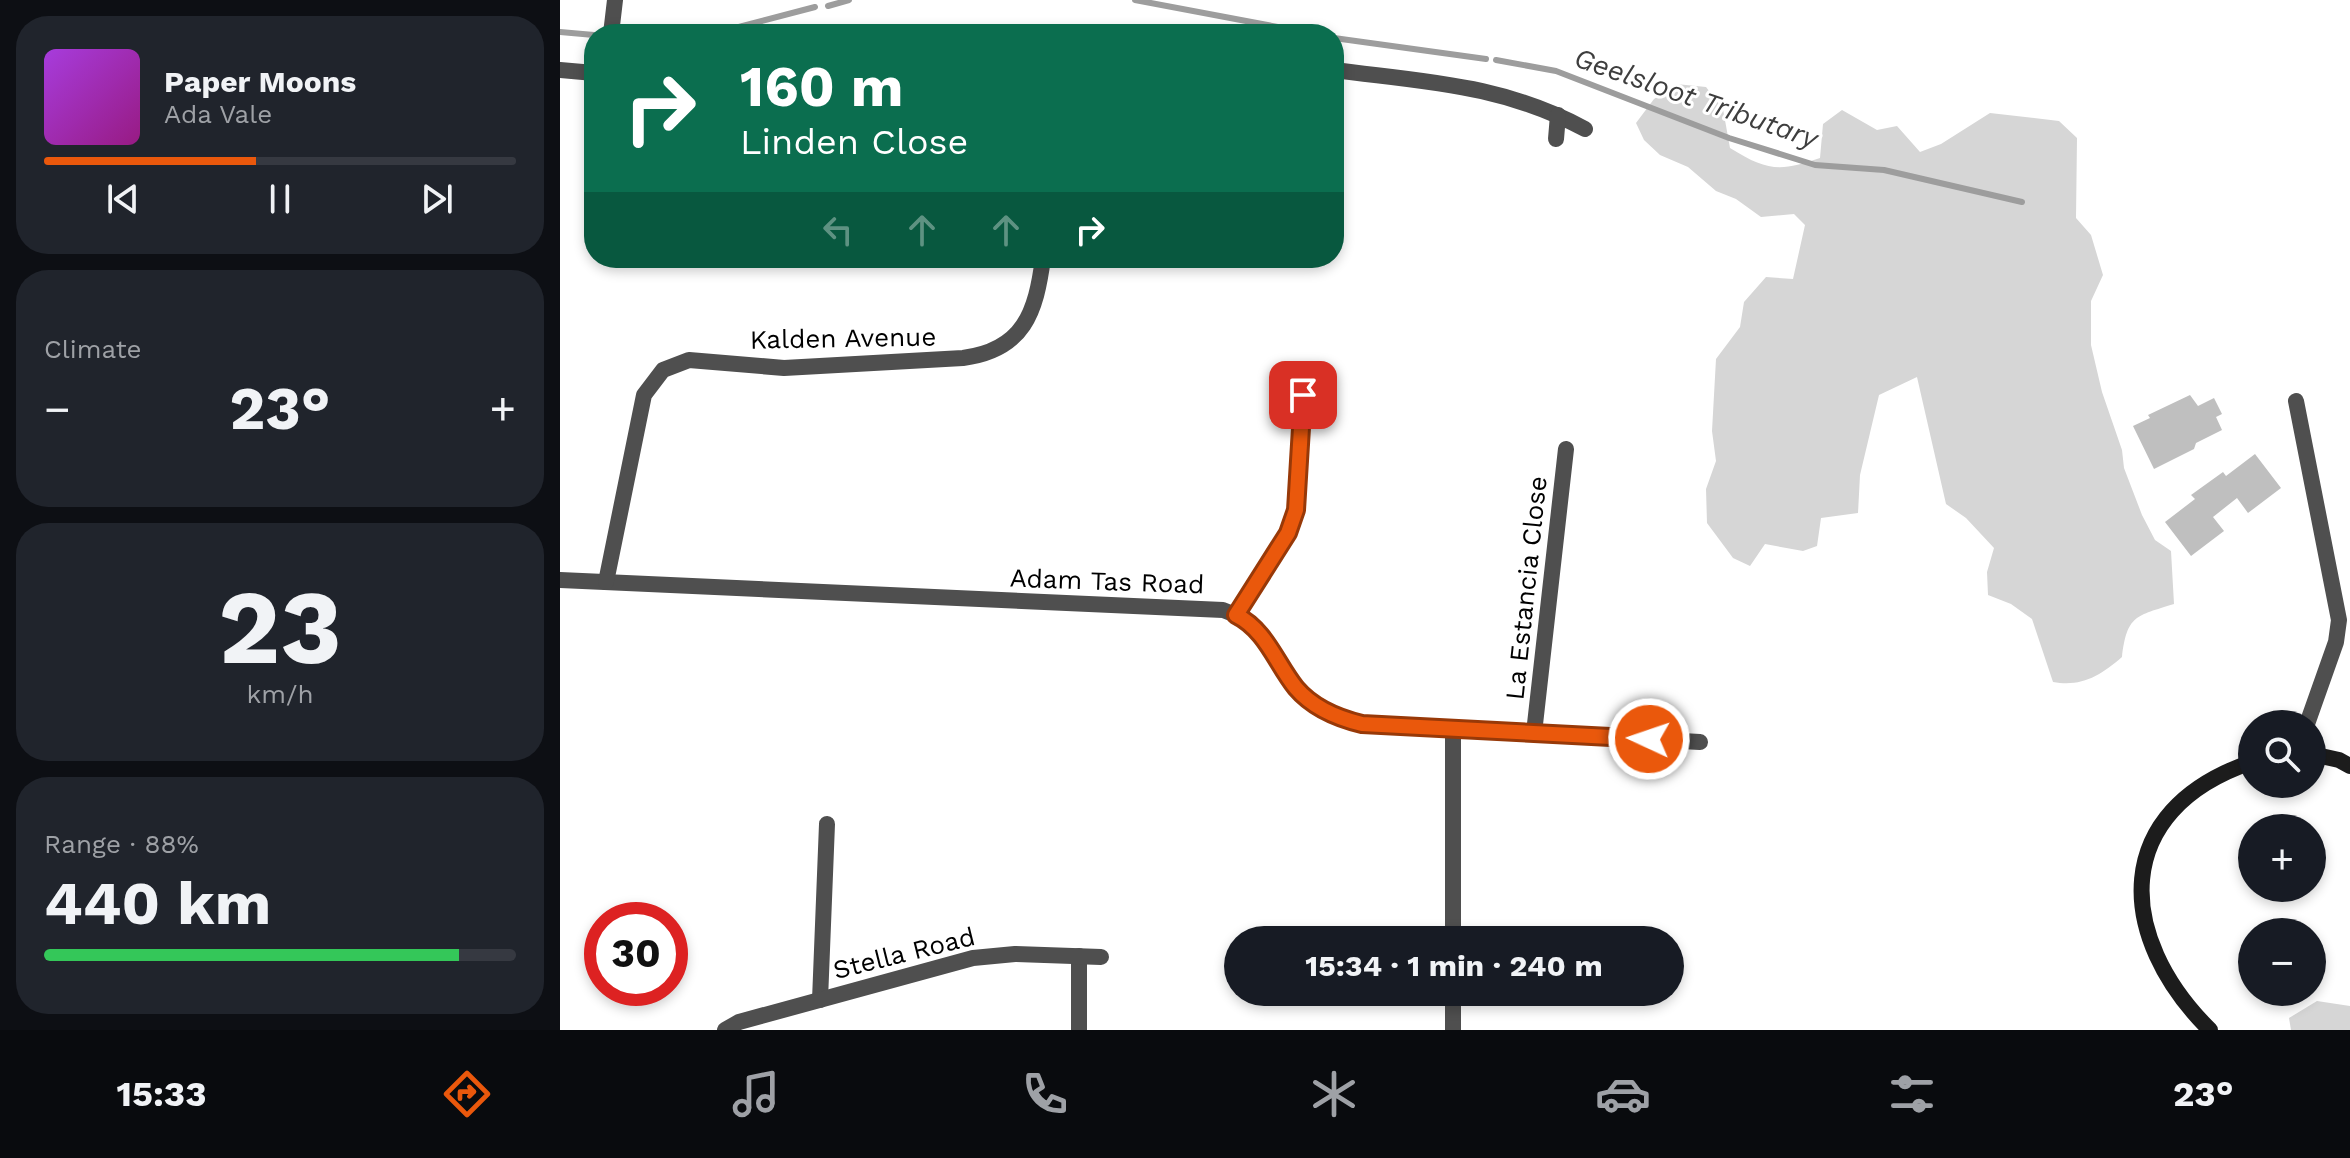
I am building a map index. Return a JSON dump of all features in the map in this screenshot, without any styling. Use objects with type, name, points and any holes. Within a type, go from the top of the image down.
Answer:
[{"type":"street","points":[[612,24],[615,0]]},
{"type":"street","points":[[560,70],[584,72]]},
{"type":"street","points":[[1344,71],[1486,90],[1513,97],[1585,129]]},
{"type":"street","points":[[1556,139],[1558,115]]},
{"type":"street","name":"Kalden Avenue","points":[[606,582],[644,395],[663,370],[689,360],[784,368],[963,358],[987,353],[1008,342],[1026,323],[1037,299],[1042,268]]},
{"type":"street","points":[[1236,615],[1288,533],[1296,510],[1303,395]]},
{"type":"street","points":[[2296,401],[2339,620],[2336,642],[2312,710]]},
{"type":"street","name":"La Estancia Close","points":[[1534,733],[1566,449]]},
{"type":"street","name":"Adam Tas Road","points":[[560,580],[1223,610],[1236,615],[1259,632],[1296,687],[1332,715],[1362,724],[1700,742]]},
{"type":"street","points":[[1453,729],[1453,926]]},
{"type":"street","points":[[2326,757],[2350,766]]},
{"type":"street","points":[[2210,1030],[2174,989],[2150,945],[2142,909],[2144,871],[2153,839],[2172,810],[2211,780],[2238,768]]},
{"type":"street","points":[[820,1000],[827,824]]},
{"type":"street","name":"Stella Road","points":[[725,1030],[739,1022],[973,958],[1015,954],[1101,957]]},
{"type":"street","points":[[1079,956],[1079,1030]]},
{"type":"street","points":[[1453,1006],[1453,1030]]},
{"type":"shaded area","points":[[1676,84],[1706,87],[1723,109],[1730,148],[1754,161],[1774,167],[1794,166],[1820,158],[1823,124],[1842,110],[1877,130],[1897,126],[1920,152],[1941,144],[1990,113],[2059,121],[2077,138],[2076,218],[2091,235],[2103,275],[2091,301],[2091,345],[2102,392],[2122,450],[2124,468],[2142,515],[2155,540],[2171,551],[2174,604],[2136,619],[2127,633],[2122,657],[2106,670],[2082,681],[2053,682],[2032,619],[2011,604],[1988,595],[1987,572],[1994,548],[1966,518],[1946,504],[1917,377],[1879,395],[1860,475],[1858,513],[1821,518],[1817,546],[1803,551],[1765,544],[1750,566],[1733,558],[1707,523],[1706,489],[1716,461],[1712,431],[1716,359],[1740,327],[1744,302],[1766,277],[1793,279],[1805,225],[1794,214],[1761,217],[1736,199],[1716,191],[1688,167],[1660,155],[1644,140],[1636,123],[1654,99]]},
{"type":"shaded area","points":[[2326,1002],[2350,1006],[2350,1030],[2291,1030],[2289,1018],[2309,1006],[2326,1006]]},
{"type":"building","points":[[2190,395],[2198,406],[2214,398],[2222,414],[2216,417],[2222,430],[2196,443],[2194,449],[2154,469],[2133,426],[2150,418],[2148,415]]},
{"type":"building","points":[[2255,454],[2281,488],[2248,513],[2237,498],[2213,517],[2224,531],[2191,556],[2165,522],[2195,499],[2191,495],[2223,472],[2226,476]]},
{"type":"waterway","name":"Geelsloot Tributary","points":[[828,6],[849,0]]},
{"type":"waterway","name":"Geelsloot Tributary","points":[[1135,0],[1262,24]]},
{"type":"waterway","name":"Geelsloot Tributary","points":[[750,24],[815,7]]},
{"type":"waterway","name":"Geelsloot Tributary","points":[[560,32],[584,34]]},
{"type":"waterway","name":"Geelsloot Tributary","points":[[1344,39],[1486,59]]},
{"type":"waterway","name":"Geelsloot Tributary","points":[[1496,60],[1556,71],[1729,138],[1815,165],[1884,170],[2022,202]]},
{"type":"route","points":[[1303,395],[1299,497],[1293,522],[1236,615],[1259,632],[1306,698],[1332,715],[1362,724],[1649,739]]}]
